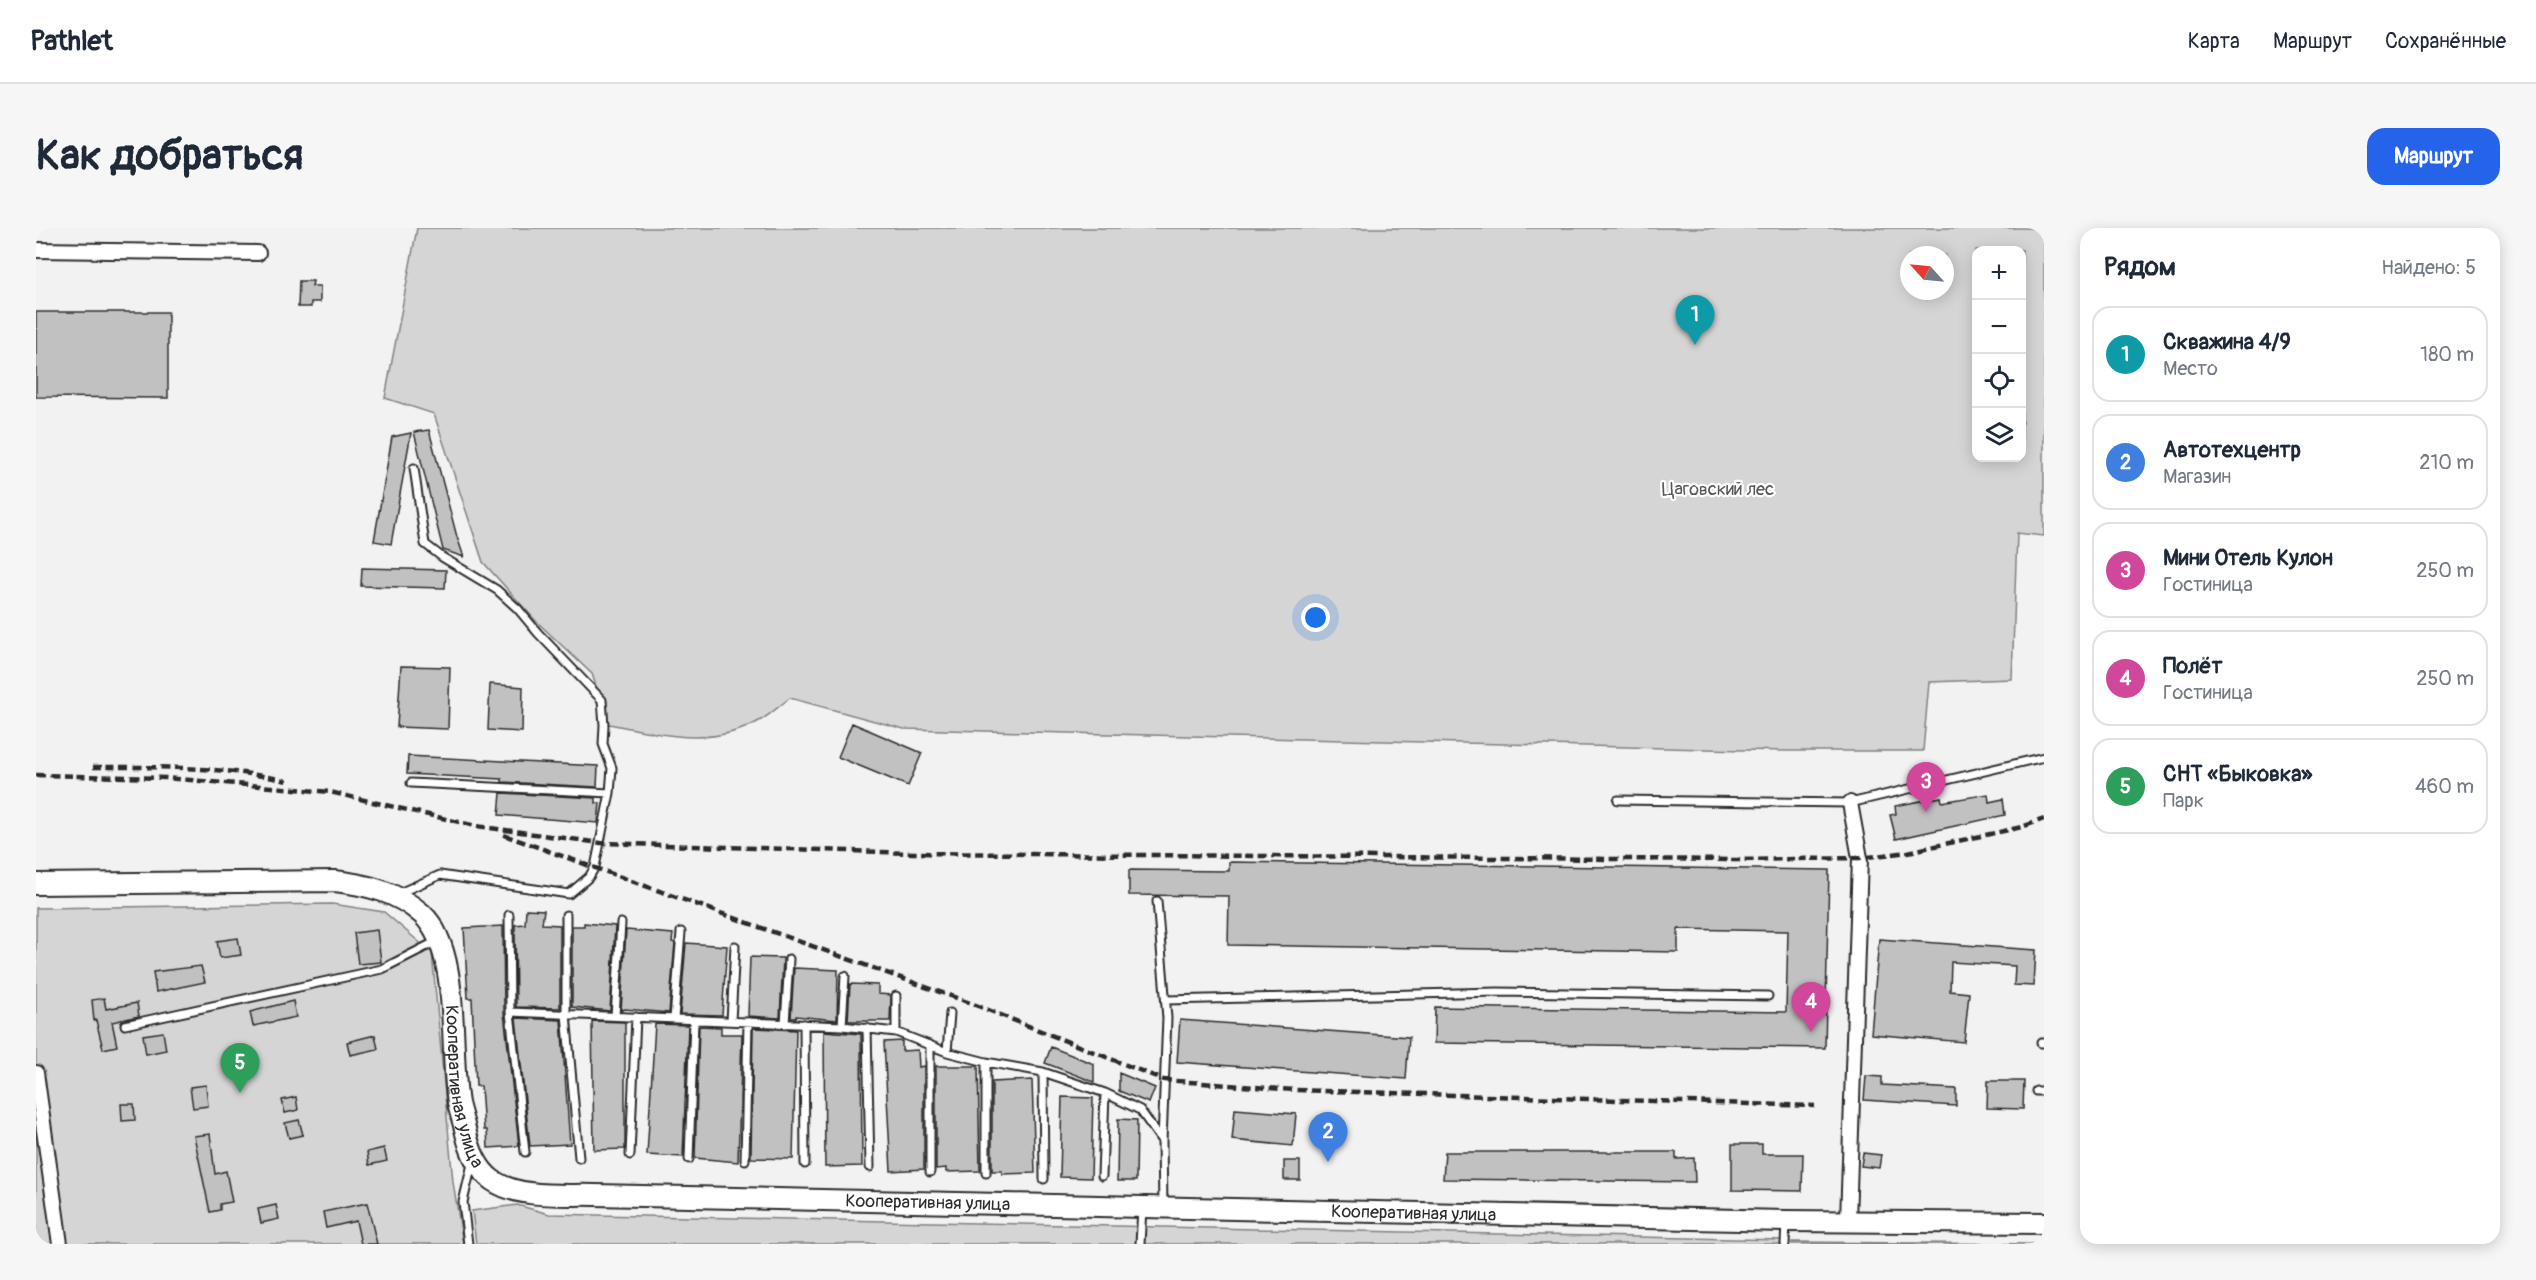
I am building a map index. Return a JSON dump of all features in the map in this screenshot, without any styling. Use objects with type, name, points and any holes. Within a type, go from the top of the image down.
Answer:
[{"type":"main road","name":"Кооперативная улица","points":[[36,884],[335,881],[368,885],[394,895],[423,915],[440,939],[448,968],[458,1102],[474,1159],[492,1180],[512,1189],[534,1192],[1142,1208],[1786,1221],[2044,1223]]},
{"type":"street","points":[[36,250],[258,253]]},
{"type":"street","points":[[1848,1221],[1860,858],[1850,803]]},
{"type":"street","points":[[36,1073],[60,1244]]},
{"type":"lane","points":[[394,895],[440,875],[569,894],[589,877],[595,867],[610,794],[612,768],[603,744],[602,700],[504,596],[485,581],[442,557],[425,544],[414,468]]},
{"type":"lane","points":[[1618,800],[1850,803],[2044,757]]},
{"type":"lane","points":[[411,783],[610,794]]},
{"type":"lane","points":[[1157,901],[1167,1018],[1162,1141],[1163,1208]]},
{"type":"lane","points":[[509,915],[510,1012],[525,1152]]},
{"type":"lane","points":[[566,915],[566,1014],[579,1158]]},
{"type":"lane","points":[[615,1016],[621,923]]},
{"type":"lane","points":[[674,1019],[681,932]]},
{"type":"lane","points":[[125,1025],[382,969],[440,939]]},
{"type":"lane","points":[[731,1021],[735,946]]},
{"type":"lane","points":[[785,1024],[789,958]]},
{"type":"lane","points":[[842,1026],[845,976]]},
{"type":"lane","points":[[1166,1000],[1497,992],[1768,996]]},
{"type":"lane","points":[[896,996],[896,1032]]},
{"type":"lane","points":[[510,1012],[804,1024],[896,1032],[947,1052],[986,1062],[1043,1072],[1105,1093],[1140,1110],[1162,1141]]},
{"type":"lane","points":[[947,1052],[950,1013]]},
{"type":"lane","points":[[630,1155],[636,1017]]},
{"type":"lane","points":[[689,1159],[694,1020]]},
{"type":"lane","points":[[745,1160],[748,1022]]},
{"type":"lane","points":[[804,1024],[805,1164]]},
{"type":"lane","points":[[867,1028],[870,1167]]},
{"type":"lane","points":[[930,1045],[930,1172]]},
{"type":"lane","points":[[986,1062],[986,1173]]},
{"type":"lane","points":[[1043,1072],[1044,1179]]},
{"type":"lane","points":[[1102,1176],[1105,1093]]},
{"type":"lane","points":[[468,1244],[463,1202],[474,1159]]},
{"type":"lane","points":[[1140,1244],[1142,1208]]},
{"type":"lane","points":[[1785,1244],[1786,1221]]},
{"type":"green space","name":"Цаговский лес","points":[[417,228],[2044,228],[2044,536],[2017,533],[2012,679],[1929,682],[1923,751],[1785,751],[904,729],[790,698],[761,720],[742,729],[705,737],[667,735],[609,724],[592,674],[536,621],[483,562],[434,414],[385,398]]},
{"type":"green space","points":[[332,904],[384,912],[432,953],[453,1182],[463,1244],[36,1244],[36,908]]},
{"type":"green space","points":[[517,1205],[549,1214],[1782,1240],[1781,1244],[476,1244],[472,1211]]},
{"type":"green space","points":[[1792,1242],[2044,1244],[1792,1244]]},
{"type":"building","points":[[299,281],[313,281],[312,286],[320,286],[320,302],[311,302],[311,307],[298,307]]},
{"type":"building","points":[[36,312],[168,312],[168,398],[36,397]]},
{"type":"building","points":[[429,430],[464,557],[443,550],[414,432]]},
{"type":"building","points":[[411,433],[391,544],[374,541],[392,437]]},
{"type":"building","points":[[362,568],[446,570],[445,588],[361,586]]},
{"type":"building","points":[[401,666],[450,667],[448,729],[397,727]]},
{"type":"building","points":[[490,684],[523,687],[522,732],[488,730]]},
{"type":"building","points":[[852,723],[922,753],[908,786],[838,757]]},
{"type":"building","points":[[408,756],[598,766],[597,787],[407,774]]},
{"type":"building","points":[[501,793],[596,798],[596,803],[600,803],[598,823],[499,815]]},
{"type":"building","points":[[1988,794],[1989,802],[2003,799],[2005,815],[1896,839],[1890,815],[1896,814],[1895,806],[1941,797],[1942,802]]},
{"type":"building","points":[[1229,862],[1829,870],[1825,1048],[1434,1043],[1435,1007],[1786,1012],[1788,931],[1678,929],[1678,952],[1228,945],[1229,896],[1129,895],[1129,870],[1229,871]]},
{"type":"building","points":[[526,909],[544,910],[542,924],[560,925],[560,1008],[516,1007],[515,925],[525,924]]},
{"type":"building","points":[[584,923],[615,926],[610,1011],[572,1007],[572,926],[584,926]]},
{"type":"building","points":[[503,926],[504,1013],[519,1146],[488,1148],[487,1130],[484,1130],[481,1086],[476,1086],[472,998],[468,998],[464,928]]},
{"type":"building","points":[[377,930],[381,962],[358,964],[354,933]]},
{"type":"building","points":[[626,930],[673,934],[672,942],[675,943],[669,1013],[625,1009],[621,1011]]},
{"type":"building","points":[[238,938],[241,955],[220,958],[217,941]]},
{"type":"building","points":[[1879,939],[2036,950],[2034,986],[2014,985],[2015,966],[1951,962],[1950,991],[1969,993],[1964,1042],[1871,1034]]},
{"type":"building","points":[[686,943],[727,946],[722,1015],[680,1014]]},
{"type":"building","points":[[750,957],[783,958],[780,1018],[748,1016]]},
{"type":"building","points":[[201,966],[205,982],[156,992],[153,972]]},
{"type":"building","points":[[794,968],[838,970],[837,1020],[796,1016],[796,1018],[791,1018]]},
{"type":"building","points":[[850,984],[878,985],[878,994],[891,995],[890,1021],[848,1021]]},
{"type":"building","points":[[104,998],[106,1009],[137,1003],[139,1016],[112,1022],[117,1046],[103,1049],[96,1020],[94,1021],[92,1000]]},
{"type":"building","points":[[293,1001],[296,1017],[253,1026],[250,1012]]},
{"type":"building","points":[[516,1018],[561,1020],[570,1144],[530,1146]]},
{"type":"building","points":[[1180,1020],[1409,1037],[1406,1079],[1177,1062]]},
{"type":"building","points":[[592,1021],[625,1022],[625,1149],[594,1150]]},
{"type":"building","points":[[655,1024],[688,1025],[683,1157],[647,1155]]},
{"type":"building","points":[[699,1026],[721,1027],[721,1034],[742,1034],[738,1162],[695,1158]]},
{"type":"building","points":[[753,1028],[796,1030],[793,1159],[751,1158]]},
{"type":"building","points":[[824,1031],[861,1034],[862,1166],[825,1167]]},
{"type":"building","points":[[163,1032],[166,1050],[146,1054],[143,1035]]},
{"type":"building","points":[[375,1035],[378,1049],[350,1055],[347,1042]]},
{"type":"building","points":[[902,1041],[902,1051],[918,1050],[919,1067],[924,1066],[924,1169],[891,1171],[884,1042]]},
{"type":"building","points":[[1051,1047],[1094,1064],[1094,1082],[1045,1063]]},
{"type":"building","points":[[936,1066],[978,1066],[980,1171],[946,1172],[946,1168],[936,1169]]},
{"type":"building","points":[[1119,1073],[1155,1088],[1149,1103],[1119,1091]]},
{"type":"building","points":[[1866,1076],[1882,1077],[1882,1085],[1956,1089],[1956,1106],[1864,1100]]},
{"type":"building","points":[[1032,1080],[1035,1173],[1002,1174],[1002,1171],[992,1171],[992,1082]]},
{"type":"building","points":[[1988,1081],[2024,1081],[2023,1109],[1987,1108]]},
{"type":"building","points":[[206,1085],[208,1106],[193,1108],[190,1087]]},
{"type":"building","points":[[296,1097],[298,1110],[285,1113],[282,1100]]},
{"type":"building","points":[[1062,1097],[1093,1098],[1091,1178],[1060,1177]]},
{"type":"building","points":[[121,1104],[134,1104],[135,1120],[122,1121]]},
{"type":"building","points":[[1235,1109],[1296,1114],[1293,1146],[1232,1140]]},
{"type":"building","points":[[1118,1119],[1137,1120],[1136,1181],[1117,1181]]},
{"type":"building","points":[[299,1120],[303,1135],[289,1138],[285,1123]]},
{"type":"building","points":[[210,1134],[215,1174],[226,1171],[232,1202],[220,1204],[220,1210],[210,1212],[194,1136]]},
{"type":"building","points":[[1732,1144],[1762,1144],[1762,1154],[1803,1154],[1802,1191],[1732,1190]]},
{"type":"building","points":[[384,1148],[387,1161],[369,1165],[367,1152]]},
{"type":"building","points":[[1445,1152],[1676,1152],[1676,1159],[1694,1158],[1695,1182],[1443,1179]]},
{"type":"building","points":[[1863,1153],[1881,1155],[1879,1168],[1861,1166]]},
{"type":"building","points":[[1284,1161],[1300,1161],[1300,1180],[1284,1180]]},
{"type":"building","points":[[367,1203],[377,1244],[361,1244],[356,1221],[326,1228],[323,1212]]},
{"type":"building","points":[[276,1205],[279,1219],[261,1223],[258,1209]]},
{"type":"railway","points":[[93,767],[215,770],[287,781]]},
{"type":"railway","points":[[36,775],[166,778],[330,792],[476,826],[601,843],[913,853],[1736,860],[1860,858],[1908,852],[2022,827],[2044,819]]},
{"type":"railway","points":[[504,835],[973,1004],[1164,1080],[1294,1090],[1815,1106]]},
{"type":"place","name":"Скважина 4/9","points":[[1695,345]]},
{"type":"place","name":"Мини Отель Кулон","points":[[1926,812]]},
{"type":"place","name":"Полёт","points":[[1811,1032]]},
{"type":"place","name":"СНТ «Быковка»","points":[[240,1093]]},
{"type":"place","name":"Автотехцентр","points":[[1328,1162]]}]
